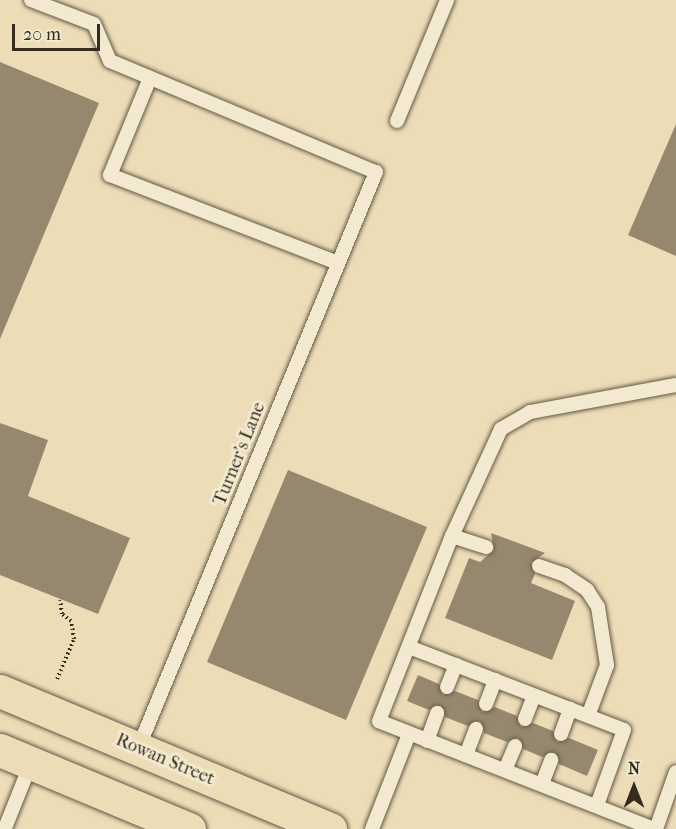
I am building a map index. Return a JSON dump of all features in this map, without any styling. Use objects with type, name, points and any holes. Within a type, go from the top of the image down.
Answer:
[{"type":"main road","name":"Rowan Street","points":[[0,692],[330,829]]},
{"type":"main road","points":[[0,750],[189,829]]},
{"type":"lane","points":[[31,0],[94,24],[110,61],[150,78],[110,175],[338,263]]},
{"type":"lane","points":[[397,121],[447,0]]},
{"type":"lane","name":"Turner's Lane","points":[[138,749],[376,172],[150,78]]},
{"type":"lane","points":[[676,385],[530,412],[509,422],[495,440],[452,536],[379,721],[655,829],[676,772]]},
{"type":"lane","points":[[452,536],[486,547]]},
{"type":"lane","points":[[539,566],[572,580],[598,607],[607,665],[588,716]]},
{"type":"lane","points":[[409,647],[624,730],[597,805]]},
{"type":"lane","points":[[447,687],[456,665]]},
{"type":"lane","points":[[486,704],[495,680]]},
{"type":"lane","points":[[525,719],[534,696]]},
{"type":"lane","points":[[561,734],[570,710]]},
{"type":"lane","points":[[427,741],[437,713]]},
{"type":"lane","points":[[466,755],[476,729]]},
{"type":"lane","points":[[372,829],[409,734]]},
{"type":"lane","points":[[505,770],[514,746]]},
{"type":"lane","points":[[542,784],[551,760]]},
{"type":"lane","points":[[5,828],[31,763]]},
{"type":"path","points":[[57,679],[74,639],[71,621],[62,614],[60,600]]},
{"type":"building","points":[[0,62],[99,103],[0,339]]},
{"type":"building","points":[[676,124],[676,256],[628,235]]},
{"type":"building","points":[[0,423],[48,440],[28,496],[130,538],[98,614],[0,575]]},
{"type":"building","points":[[288,470],[427,527],[346,720],[207,662]]},
{"type":"building","points":[[491,533],[545,553],[531,563],[535,574],[531,583],[575,601],[552,660],[445,618],[469,558],[480,562],[494,550]]},
{"type":"building","points":[[418,675],[439,684],[443,695],[455,691],[478,700],[482,712],[495,707],[517,716],[521,727],[533,723],[553,731],[557,742],[569,738],[598,750],[587,776],[559,764],[555,752],[542,757],[523,749],[518,738],[507,742],[484,733],[480,721],[468,726],[445,717],[441,705],[429,710],[407,701]]}]
